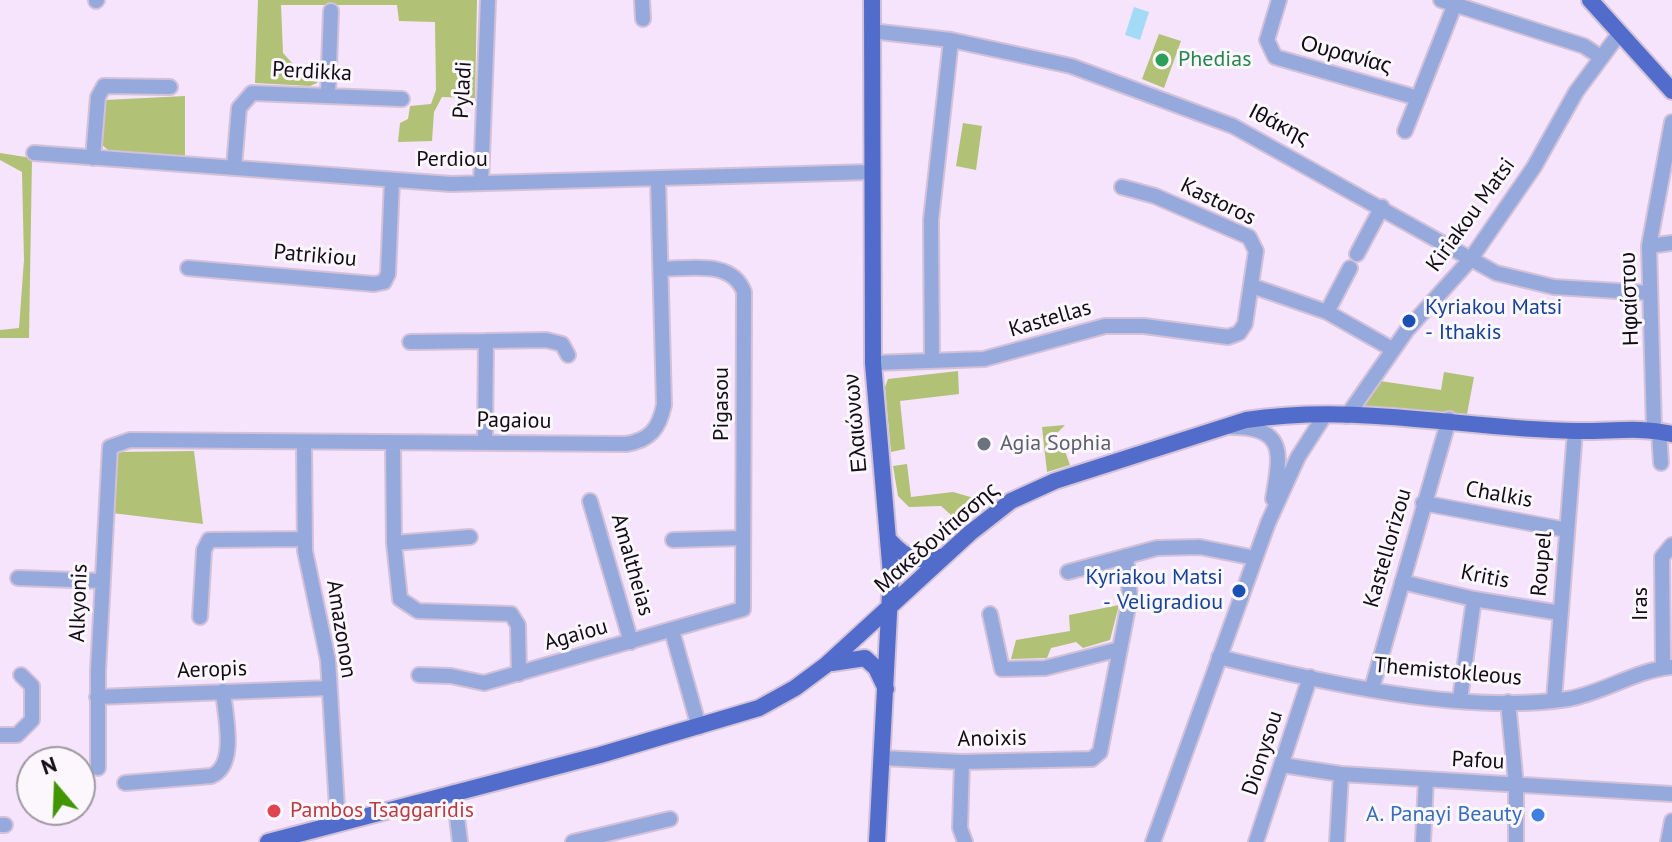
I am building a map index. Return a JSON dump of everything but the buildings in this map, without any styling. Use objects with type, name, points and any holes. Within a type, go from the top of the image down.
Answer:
[{"type":"main road","name":"Ελαιώνων","points":[[872,0],[873,363],[890,541],[891,606],[877,842]]},
{"type":"main road","points":[[1590,0],[1672,91]]},
{"type":"main road","name":"Μακεδονίτισσης","points":[[268,842],[699,727],[759,708],[795,688],[826,665],[989,517],[1025,494],[1219,427],[1265,417],[1325,415],[1449,419],[1575,431],[1662,431]]},
{"type":"main road","points":[[890,541],[904,555],[919,561],[945,556]]},
{"type":"main road","points":[[826,665],[851,657],[865,658],[876,668],[887,690]]},
{"type":"street","name":"Pyladi","points":[[481,182],[488,0]]},
{"type":"street","points":[[642,0],[643,19]]},
{"type":"street","name":"Ουρανίας","points":[[1279,0],[1267,40],[1275,57],[1418,98]]},
{"type":"street","points":[[1405,131],[1448,2],[1584,46],[1599,56]]},
{"type":"street","points":[[328,94],[331,11]]},
{"type":"street","name":"Ιθάκης","points":[[871,31],[951,40],[1071,66],[1195,111],[1298,159],[1496,273],[1554,287],[1650,293]]},
{"type":"street","name":"Kiriakou Matsi","points":[[1347,416],[1392,349],[1470,260],[1534,167],[1599,56],[1619,34]]},
{"type":"street","points":[[932,361],[931,220],[951,40]]},
{"type":"street","points":[[93,158],[101,89],[113,84],[170,87]]},
{"type":"street","name":"Perdikka","points":[[234,167],[239,108],[249,94],[259,91],[402,99]]},
{"type":"street","name":"Ηφαίστου","points":[[1661,463],[1662,431],[1649,246],[1672,122]]},
{"type":"street","name":"Perdiou","points":[[34,153],[392,181],[658,179],[871,172]]},
{"type":"street","name":"Pagaiou","points":[[116,443],[393,444],[485,441],[626,444],[655,432],[664,405],[658,179]]},
{"type":"street","name":"Patrikiou","points":[[188,268],[374,284],[384,282],[388,274],[392,181]]},
{"type":"street","name":"Kastoros","points":[[1122,187],[1155,196],[1249,237],[1256,251],[1245,324],[1239,333]]},
{"type":"street","points":[[1357,254],[1382,207]]},
{"type":"street","points":[[1649,246],[1672,243]]},
{"type":"street","points":[[1327,312],[1350,268]]},
{"type":"street","name":"Pigasou","points":[[661,269],[719,269],[733,275],[744,292],[741,538],[746,600],[743,609]]},
{"type":"street","points":[[1252,286],[1327,312],[1392,349]]},
{"type":"street","name":"Kastellas","points":[[873,363],[984,359],[1105,326],[1144,326],[1228,337],[1239,333]]},
{"type":"street","points":[[410,342],[546,340],[562,344],[568,355]]},
{"type":"street","points":[[485,441],[486,341]]},
{"type":"street","points":[[1153,842],[1268,523],[1298,457],[1325,415]]},
{"type":"street","name":"Kastellorizou","points":[[1372,688],[1449,419]]},
{"type":"street","points":[[1219,427],[1253,428],[1273,439],[1279,457],[1268,523]]},
{"type":"street","name":"Roupel","points":[[1554,700],[1575,431]]},
{"type":"street","name":"Amazonon","points":[[304,442],[304,539],[325,638],[338,824]]},
{"type":"street","name":"Alkyonis","points":[[98,768],[97,697],[108,453],[116,443]]},
{"type":"street","points":[[393,444],[398,591],[411,608],[513,616],[518,625],[519,674]]},
{"type":"street","name":"Amaltheias","points":[[590,501],[631,642]]},
{"type":"street","name":"Chalkis","points":[[1423,503],[1567,530]]},
{"type":"street","points":[[394,543],[470,537]]},
{"type":"street","points":[[673,540],[741,538]]},
{"type":"street","points":[[200,617],[204,550],[209,540],[304,539]]},
{"type":"street","name":"Iras","points":[[1668,667],[1662,557],[1672,545]]},
{"type":"street","points":[[1068,572],[1157,548],[1200,547],[1255,558]]},
{"type":"street","points":[[990,614],[1002,669],[1045,668],[1120,649],[1130,597],[1126,556]]},
{"type":"street","points":[[18,578],[102,581]]},
{"type":"street","name":"Kritis","points":[[1402,582],[1474,599],[1560,613]]},
{"type":"street","points":[[1460,699],[1474,599]]},
{"type":"street","name":"Agaiou","points":[[419,675],[451,676],[479,683],[743,609]]},
{"type":"street","points":[[672,631],[699,727]]},
{"type":"street","name":"Anoixis","points":[[883,758],[962,762],[1092,759],[1100,752],[1120,649]]},
{"type":"street","name":"Themistokleous","points":[[1219,657],[1372,688],[1508,702],[1583,695],[1668,667]]},
{"type":"street","points":[[0,735],[17,735],[32,720],[32,686],[21,675]]},
{"type":"street","name":"Dionysou","points":[[1256,842],[1310,677]]},
{"type":"street","name":"Aeropis","points":[[97,697],[329,688]]},
{"type":"street","points":[[125,783],[211,776],[222,771],[227,760],[223,691]]},
{"type":"street","points":[[1508,702],[1516,785],[1516,842]]},
{"type":"street","points":[[962,762],[960,828],[965,842]]},
{"type":"street","name":"Pafou","points":[[1282,765],[1341,774],[1672,794]]},
{"type":"street","points":[[1337,842],[1341,774]]},
{"type":"street","points":[[1423,842],[1426,780]]},
{"type":"street","points":[[454,792],[460,842]]},
{"type":"street","points":[[573,842],[670,819]]},
{"type":"street","points":[[1668,842],[1672,821]]},
{"type":"green space","points":[[258,0],[477,0],[475,98],[442,97],[434,112],[432,141],[398,142],[400,123],[408,119],[410,106],[431,104],[436,90],[435,22],[399,21],[397,5],[281,5],[283,53],[293,64],[316,66],[321,76],[317,83],[310,86],[255,83]]},
{"type":"green space","name":"Phedias","points":[[1159,34],[1181,41],[1164,88],[1142,79]]},
{"type":"green space","points":[[185,96],[185,156],[113,154],[102,145],[102,108],[105,100]]},
{"type":"green space","points":[[963,123],[982,126],[976,170],[956,166]]},
{"type":"green space","points":[[0,153],[32,158],[29,338],[0,338],[0,330],[19,328],[24,260],[22,172],[0,160]]},
{"type":"green space","points":[[958,371],[959,394],[900,401],[905,449],[891,452],[885,387],[888,379]]},
{"type":"green space","points":[[1444,372],[1474,377],[1467,414],[1363,407],[1380,381],[1441,390]]},
{"type":"green space","points":[[1065,425],[1058,432],[1070,465],[1047,472],[1042,427]]},
{"type":"green space","points":[[194,451],[203,524],[112,513],[115,452]]},
{"type":"green space","points":[[907,464],[911,497],[953,492],[981,500],[983,507],[960,523],[941,506],[909,507],[898,496],[893,466]]},
{"type":"green space","points":[[1119,605],[1110,640],[1083,648],[1076,642],[1051,648],[1047,658],[1011,659],[1016,640],[1070,631],[1069,615]]},
{"type":"water","points":[[1134,7],[1149,12],[1140,40],[1125,35]]},
{"type":"place","name":"Phedias","points":[[1162,60]]},
{"type":"place","name":"Kyriakou Matsi - Ithakis","points":[[1409,321]]},
{"type":"place","name":"Agia Sophia","points":[[984,444]]},
{"type":"place","name":"Kyriakou Matsi - Veligradiou","points":[[1239,591]]},
{"type":"place","name":"Pambos Tsaggaridis","points":[[274,811]]},
{"type":"place","name":"A. Panayi Beauty","points":[[1538,815]]}]
